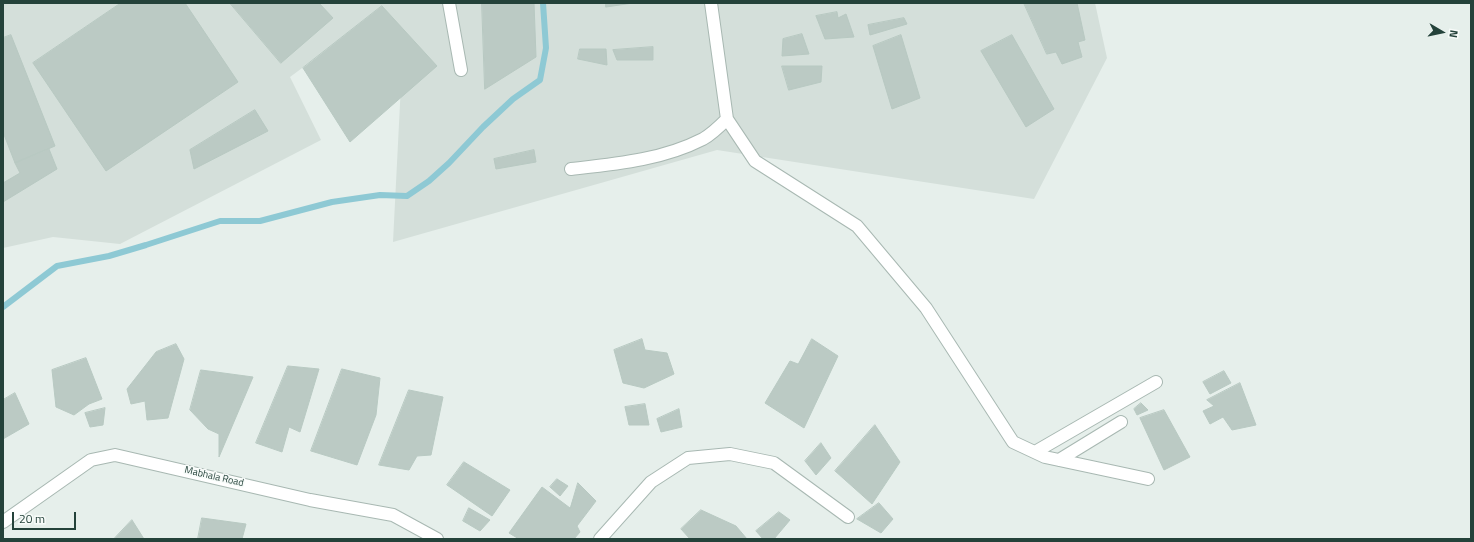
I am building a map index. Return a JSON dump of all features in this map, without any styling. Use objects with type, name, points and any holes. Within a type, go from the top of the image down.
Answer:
[{"type":"street","points":[[449,3],[460,70]]},
{"type":"street","points":[[711,3],[727,119],[755,161],[857,226],[926,308],[1012,442],[1044,457],[1148,479]]},
{"type":"street","points":[[571,169],[629,162],[672,152],[704,138],[727,119]]},
{"type":"street","points":[[1035,452],[1156,382]]},
{"type":"street","points":[[1058,460],[1121,422]]},
{"type":"street","points":[[600,539],[651,482],[663,474],[688,458],[730,454],[774,463],[848,517]]},
{"type":"street","name":"Mabhala Road","points":[[3,522],[91,460],[115,455],[310,500],[393,515],[437,539]]},
{"type":"shaded area","points":[[3,3],[1095,3],[1107,58],[1034,199],[717,150],[393,242],[401,84],[348,34],[290,77],[321,140],[120,244],[53,237],[3,248]]},
{"type":"building","points":[[121,3],[185,3],[238,82],[106,171],[33,63]]},
{"type":"building","points":[[230,3],[319,3],[333,18],[281,63]]},
{"type":"building","points":[[482,3],[534,3],[536,57],[485,89]]},
{"type":"building","points":[[606,3],[633,3],[606,7]]},
{"type":"building","points":[[1024,3],[1077,3],[1085,40],[1078,42],[1082,57],[1062,64],[1056,52],[1047,54]]},
{"type":"building","points":[[382,6],[437,66],[350,142],[303,68]]},
{"type":"building","points":[[837,12],[838,18],[846,14],[854,37],[825,39],[816,16]]},
{"type":"building","points":[[904,18],[907,24],[870,35],[868,25]]},
{"type":"building","points":[[802,34],[809,54],[782,56],[783,39]]},
{"type":"building","points":[[11,35],[55,146],[15,163],[3,132],[3,38]]},
{"type":"building","points":[[901,35],[920,98],[892,109],[873,46]]},
{"type":"building","points":[[1012,35],[1054,109],[1026,127],[981,51]]},
{"type":"building","points":[[653,47],[653,60],[617,60],[613,50]]},
{"type":"building","points":[[580,49],[606,49],[607,65],[578,59]]},
{"type":"building","points":[[782,66],[822,66],[821,82],[789,90]]},
{"type":"building","points":[[255,110],[268,131],[194,169],[190,150]]},
{"type":"building","points":[[49,149],[57,169],[3,202],[3,183],[20,173],[15,163]]},
{"type":"building","points":[[534,150],[536,162],[496,169],[494,159]]},
{"type":"building","points":[[642,339],[645,350],[667,353],[674,374],[644,388],[623,383],[614,350]]},
{"type":"building","points":[[812,339],[838,356],[804,428],[765,403],[790,361],[798,364]]},
{"type":"building","points":[[176,344],[184,359],[168,418],[147,420],[145,401],[131,404],[127,389],[156,352]]},
{"type":"building","points":[[86,358],[102,399],[89,404],[74,415],[56,407],[52,370]]},
{"type":"building","points":[[288,366],[319,369],[300,432],[289,427],[282,452],[256,443]]},
{"type":"building","points":[[342,369],[380,378],[376,415],[357,465],[311,451]]},
{"type":"building","points":[[201,370],[253,377],[219,457],[219,434],[208,429],[190,410]]},
{"type":"building","points":[[1224,371],[1231,383],[1210,394],[1203,382]]},
{"type":"building","points":[[1240,383],[1256,425],[1232,430],[1223,417],[1210,424],[1203,411],[1214,406],[1207,400]]},
{"type":"building","points":[[409,390],[443,397],[431,455],[417,456],[409,470],[379,465]]},
{"type":"building","points":[[15,393],[29,424],[3,439],[3,400]]},
{"type":"building","points":[[1141,403],[1148,410],[1137,415],[1134,409]]},
{"type":"building","points":[[645,404],[649,425],[629,425],[625,407]]},
{"type":"building","points":[[105,408],[103,425],[90,427],[85,413]]},
{"type":"building","points":[[679,409],[682,427],[661,432],[657,419]]},
{"type":"building","points":[[1164,410],[1190,457],[1164,470],[1140,418]]},
{"type":"building","points":[[875,425],[900,462],[872,504],[835,471]]},
{"type":"building","points":[[821,443],[831,458],[816,475],[805,461]]},
{"type":"building","points":[[464,462],[510,490],[492,516],[447,485]]},
{"type":"building","points":[[557,479],[568,486],[560,496],[550,487]]},
{"type":"building","points":[[578,483],[596,501],[577,526],[580,532],[574,539],[519,539],[509,533],[542,487],[570,508]]},
{"type":"building","points":[[879,503],[893,519],[881,533],[857,519]]},
{"type":"building","points":[[469,508],[490,520],[480,531],[463,521]]},
{"type":"building","points":[[701,510],[736,526],[747,539],[690,539],[681,529]]},
{"type":"building","points":[[779,512],[790,520],[774,539],[763,539],[756,531]]},
{"type":"building","points":[[202,518],[246,524],[242,539],[198,539]]},
{"type":"building","points":[[132,520],[144,539],[114,539]]},
{"type":"waterway","points":[[3,307],[57,266],[109,256],[220,221],[260,221],[332,202],[380,195],[407,196],[429,181],[449,163],[483,127],[513,99],[540,80],[546,48],[543,3]]}]
